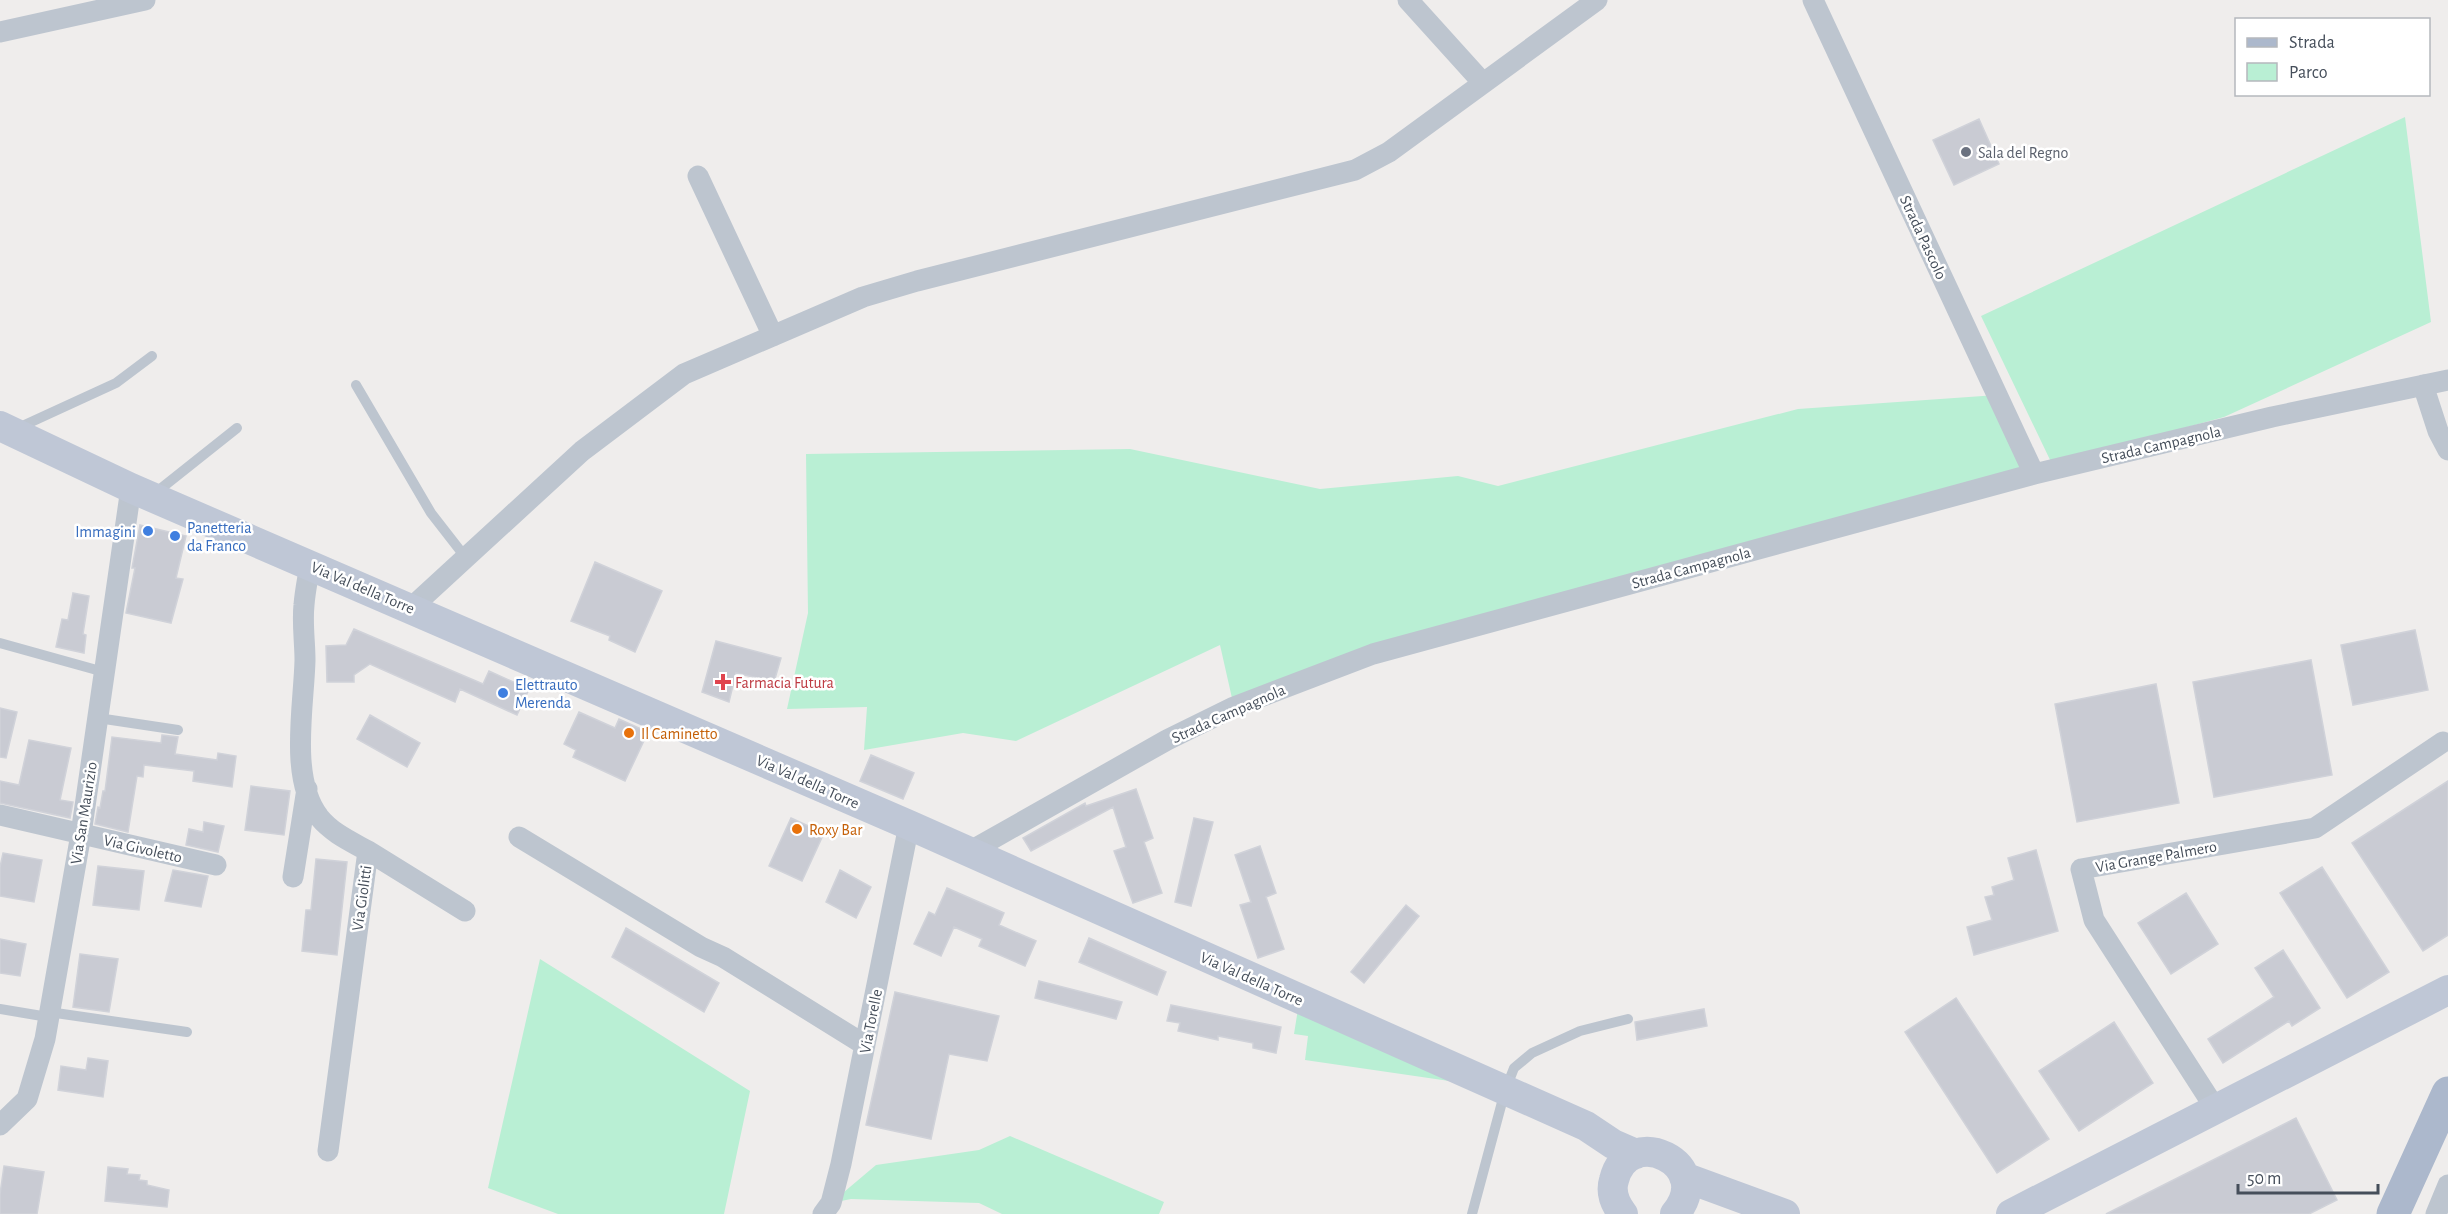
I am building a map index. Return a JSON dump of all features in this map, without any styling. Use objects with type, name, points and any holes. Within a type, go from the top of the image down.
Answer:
[{"type":"main road","points":[[2393,1214],[2448,1093]]},
{"type":"street","points":[[0,32],[145,0]]},
{"type":"street","points":[[1408,0],[1483,83]]},
{"type":"street","points":[[411,608],[582,451],[684,374],[863,297],[917,281],[1355,170],[1389,152],[1597,0]]},
{"type":"street","name":"Strada Pascolo","points":[[1813,0],[2034,474]]},
{"type":"street","points":[[698,176],[773,336]]},
{"type":"street","name":"Strada Campagnola","points":[[969,852],[1167,740],[1234,707],[1373,654],[2034,474],[2272,417],[2448,380]]},
{"type":"street","points":[[2423,385],[2438,430],[2448,450]]},
{"type":"street","name":"Via Val della Torre","points":[[5,428],[141,492],[909,825],[1586,1126],[1621,1157]]},
{"type":"street","name":"Via San Maurizio","points":[[0,1125],[27,1099],[45,1039],[81,834],[104,672],[141,492]]},
{"type":"street","name":"Via Giolitti","points":[[309,564],[303,606],[305,661],[300,737],[302,766],[307,788],[318,816],[332,831],[368,851],[328,1152]]},
{"type":"street","name":"Via Grange Palmero","points":[[2215,1108],[2094,920],[2081,869],[2315,828],[2443,742]]},
{"type":"street","points":[[293,877],[307,788]]},
{"type":"street","name":"Via Givoletto","points":[[0,816],[216,865]]},
{"type":"street","name":"Via Torelle","points":[[823,1214],[831,1203],[841,1164],[909,825]]},
{"type":"street","points":[[519,837],[701,947],[723,957],[865,1045]]},
{"type":"street","points":[[368,851],[465,911]]},
{"type":"street","points":[[2011,1214],[2448,990]]},
{"type":"street","points":[[1623,1214],[1613,1196],[1621,1157],[1647,1151],[1670,1158],[1679,1166],[1684,1177],[1685,1197],[1678,1210]]},
{"type":"street","points":[[1684,1177],[1785,1214]]},
{"type":"street","points":[[2436,1214],[2448,1185]]},
{"type":"street","points":[[1678,1210],[1724,1191]]},
{"type":"lane","points":[[5,428],[116,383],[152,356]]},
{"type":"lane","points":[[356,385],[431,513],[466,558]]},
{"type":"lane","points":[[141,492],[237,428]]},
{"type":"lane","points":[[0,643],[104,672]]},
{"type":"lane","points":[[98,718],[178,730]]},
{"type":"lane","points":[[0,1009],[187,1032]]},
{"type":"lane","points":[[1472,1214],[1505,1091],[1514,1068],[1532,1053],[1580,1031],[1628,1019]]},
{"type":"green space","points":[[2405,117],[2431,322],[2224,417],[2052,464],[1981,316]]},
{"type":"green space","points":[[1997,395],[2034,474],[1373,654],[1234,707],[1220,645],[1016,741],[963,733],[864,750],[867,707],[787,709],[808,613],[806,454],[1130,449],[1320,489],[1458,476],[1498,486],[1798,409]]},
{"type":"green space","points":[[540,959],[750,1091],[724,1214],[558,1214],[488,1188]]},
{"type":"green space","points":[[1298,1009],[1463,1083],[1305,1060],[1308,1036],[1294,1034]]},
{"type":"green space","points":[[1010,1136],[1164,1202],[1159,1214],[1002,1214],[979,1203],[851,1199],[831,1203],[876,1165],[979,1150]]},
{"type":"building","name":"Sala del Regno","points":[[1979,119],[1999,164],[1954,185],[1933,140]]},
{"type":"building","points":[[140,525],[186,536],[176,578],[183,579],[171,623],[126,613],[135,568],[132,568]]},
{"type":"building","points":[[595,562],[662,591],[635,652],[609,640],[610,636],[571,621]]},
{"type":"building","points":[[73,593],[89,596],[83,634],[86,635],[84,653],[56,647],[62,619],[68,620]]},
{"type":"building","points":[[354,629],[483,684],[489,671],[529,689],[517,715],[460,689],[455,702],[370,664],[354,675],[354,682],[327,682],[326,646],[346,645]]},
{"type":"building","points":[[2415,630],[2428,690],[2353,705],[2341,645]]},
{"type":"building","points":[[716,641],[781,658],[774,682],[736,673],[729,702],[702,692]]},
{"type":"building","points":[[2311,660],[2332,775],[2214,797],[2193,682]]},
{"type":"building","points":[[2156,684],[2179,803],[2077,822],[2055,704]]},
{"type":"building","points":[[0,708],[17,712],[6,758],[0,757]]},
{"type":"building","points":[[579,712],[615,728],[619,719],[648,732],[625,781],[573,757],[576,750],[564,744]]},
{"type":"building","points":[[370,715],[420,743],[407,767],[357,739]]},
{"type":"building","points":[[162,735],[178,737],[175,754],[217,760],[218,753],[236,756],[232,787],[193,781],[194,771],[144,765],[143,777],[137,776],[128,832],[95,824],[98,807],[100,808],[103,791],[105,791],[112,737],[161,743]]},
{"type":"building","points":[[29,740],[71,748],[60,800],[73,802],[70,818],[0,803],[0,781],[19,785]]},
{"type":"building","points":[[871,755],[914,773],[903,799],[860,781]]},
{"type":"building","points":[[2448,781],[2448,935],[2423,951],[2352,843]]},
{"type":"building","points":[[251,786],[290,791],[284,835],[245,830]]},
{"type":"building","points":[[1136,789],[1153,838],[1144,842],[1162,893],[1133,903],[1114,851],[1126,847],[1113,807],[1031,851],[1023,838],[1085,803],[1086,806]]},
{"type":"building","points":[[791,818],[824,833],[802,881],[769,866]]},
{"type":"building","points":[[1194,818],[1213,822],[1191,906],[1175,902]]},
{"type":"building","points":[[204,822],[224,826],[218,852],[186,845],[189,829],[203,832]]},
{"type":"building","points":[[1260,846],[1276,893],[1266,897],[1284,949],[1258,958],[1240,905],[1251,902],[1235,855]]},
{"type":"building","points":[[2036,850],[2058,931],[1974,955],[1967,927],[1992,920],[1985,897],[1994,895],[1992,887],[2014,880],[2008,858]]},
{"type":"building","points":[[3,853],[42,860],[34,902],[0,896],[0,867]]},
{"type":"building","points":[[316,859],[347,862],[337,955],[302,951],[306,910],[311,910]]},
{"type":"building","points":[[98,866],[144,871],[139,910],[93,905]]},
{"type":"building","points":[[2322,867],[2389,972],[2347,998],[2280,893]]},
{"type":"building","points":[[173,870],[208,876],[201,907],[165,901]]},
{"type":"building","points":[[840,870],[871,887],[856,918],[826,902]]},
{"type":"building","points":[[947,888],[1004,913],[999,925],[1036,941],[1025,966],[979,946],[982,939],[954,927],[941,956],[914,944],[929,912],[935,915]]},
{"type":"building","points":[[2186,893],[2218,944],[2171,974],[2138,923]]},
{"type":"building","points":[[1406,905],[1419,916],[1364,983],[1351,972]]},
{"type":"building","points":[[626,928],[719,983],[704,1012],[612,957]]},
{"type":"building","points":[[1089,938],[1166,972],[1157,995],[1079,962]]},
{"type":"building","points":[[0,939],[26,944],[20,976],[0,973]]},
{"type":"building","points":[[2283,950],[2320,1008],[2292,1026],[2289,1021],[2223,1063],[2208,1039],[2274,997],[2255,968]]},
{"type":"building","points":[[80,954],[118,959],[109,1012],[73,1007]]},
{"type":"building","points":[[1039,981],[1122,1002],[1116,1019],[1035,998]]},
{"type":"building","points":[[895,992],[999,1016],[987,1061],[949,1054],[931,1139],[866,1125]]},
{"type":"building","points":[[1956,998],[2049,1139],[1997,1173],[1905,1032]]},
{"type":"building","points":[[1171,1005],[1281,1027],[1276,1053],[1253,1048],[1253,1043],[1218,1036],[1218,1040],[1178,1031],[1180,1023],[1167,1021]]},
{"type":"building","points":[[1704,1009],[1707,1026],[1637,1040],[1635,1022]]},
{"type":"building","points":[[2114,1022],[2153,1083],[2079,1131],[2039,1071]]},
{"type":"building","points":[[88,1058],[108,1061],[103,1097],[58,1090],[61,1066],[86,1070]]},
{"type":"building","points":[[2296,1118],[2337,1200],[2309,1214],[2106,1214]]},
{"type":"building","points":[[4,1166],[44,1172],[37,1214],[0,1214]]},
{"type":"building","points":[[108,1167],[128,1169],[127,1174],[140,1175],[139,1180],[147,1181],[147,1185],[169,1190],[167,1207],[105,1201]]},
{"type":"place","name":"Sala del Regno","points":[[1966,152]]},
{"type":"place","name":"Immagini","points":[[148,531]]},
{"type":"place","name":"Panetteria da Franco","points":[[175,536]]},
{"type":"place","name":"Farmacia Futura","points":[[723,682]]},
{"type":"place","name":"Elettrauto Merenda","points":[[503,693]]},
{"type":"place","name":"Il Caminetto","points":[[629,733]]},
{"type":"place","name":"Roxy Bar","points":[[797,829]]}]
